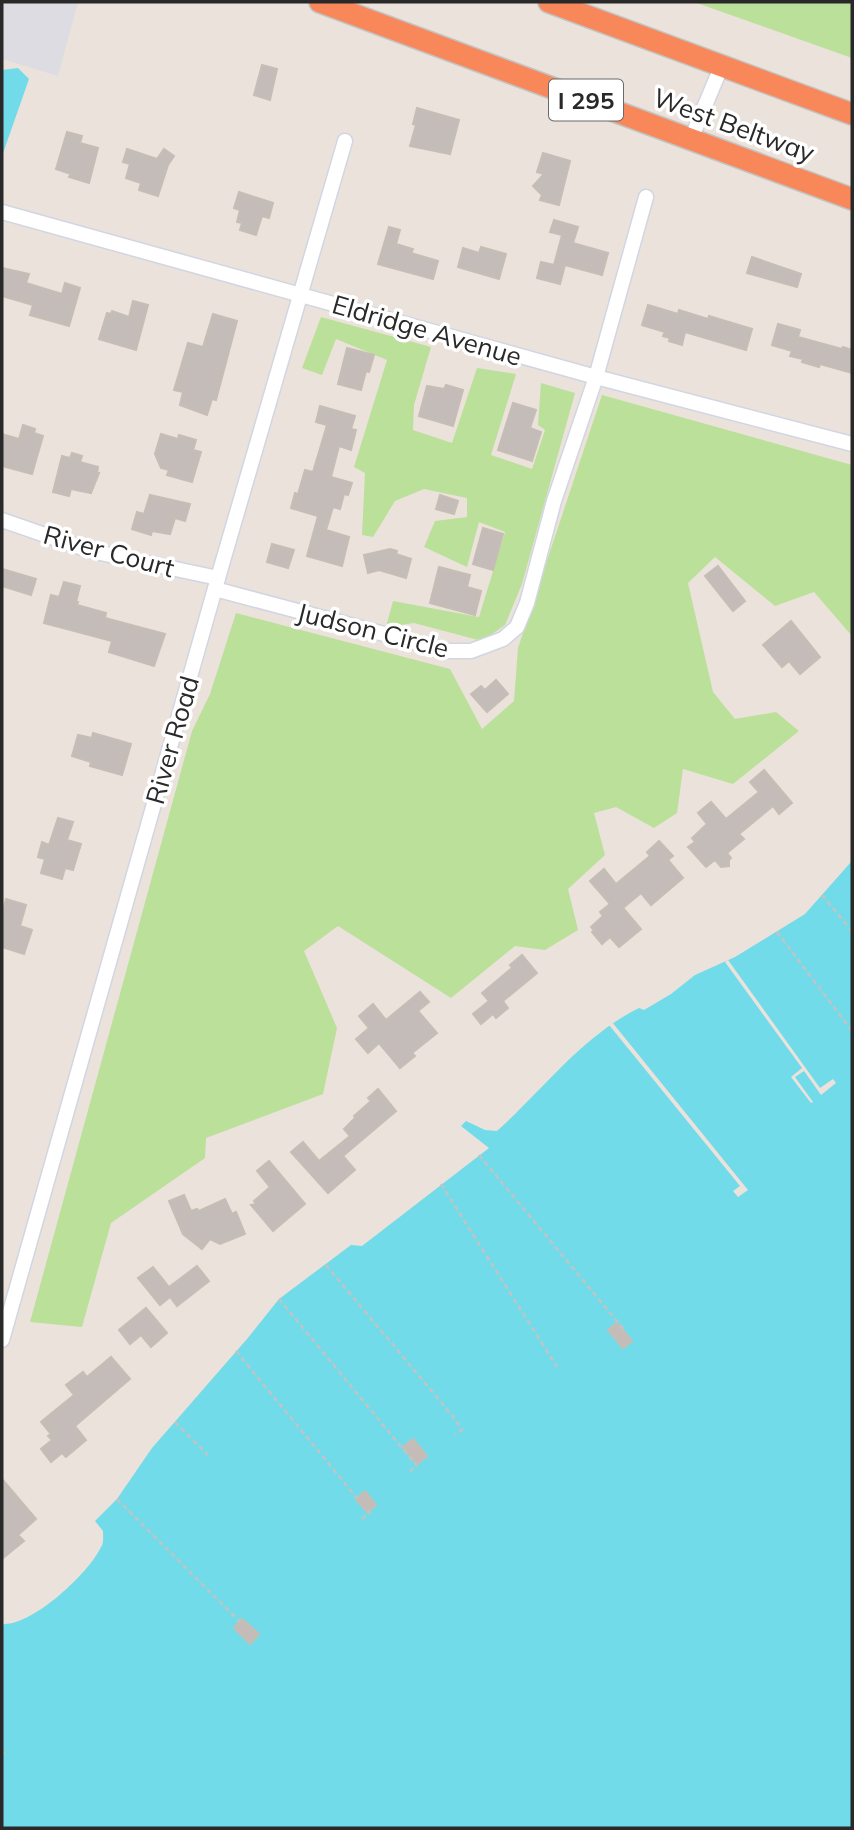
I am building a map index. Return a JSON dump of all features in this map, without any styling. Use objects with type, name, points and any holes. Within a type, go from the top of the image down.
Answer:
[{"type":"highway","name":"West Beltway","points":[[320,2],[852,199]]},
{"type":"highway","name":"West Beltway","points":[[549,2],[852,114]]},
{"type":"street","points":[[691,139],[722,65]]},
{"type":"street","name":"River Road","points":[[2,1340],[4,1323],[345,141]]},
{"type":"street","name":"Judson Circle","points":[[216,584],[448,651],[471,651],[503,639],[517,627],[527,603],[554,500],[596,377],[646,197]]},
{"type":"street","name":"Eldridge Avenue","points":[[2,212],[596,377],[852,444]]},
{"type":"street","name":"River Court","points":[[2,520],[91,551],[216,584]]},
{"type":"path","points":[[822,895],[852,931]]},
{"type":"path","points":[[777,932],[852,1031]]},
{"type":"path","points":[[479,1155],[626,1332]]},
{"type":"path","points":[[441,1184],[558,1367]]},
{"type":"path","points":[[326,1265],[456,1420],[462,1430],[455,1435]]},
{"type":"path","points":[[279,1299],[417,1466],[410,1471]]},
{"type":"path","points":[[236,1351],[357,1497]]},
{"type":"path","points":[[175,1422],[208,1455]]},
{"type":"path","points":[[117,1499],[240,1622]]},
{"type":"path","points":[[362,1519],[370,1513],[368,1511]]},
{"type":"shaded area","points":[[2,2],[78,2],[58,76],[2,59]]},
{"type":"green space","points":[[694,2],[852,2],[852,58]]},
{"type":"green space","points":[[321,317],[431,347],[414,405],[413,430],[452,443],[477,368],[516,374],[491,455],[532,469],[545,430],[538,425],[541,383],[575,393],[522,584],[505,625],[482,641],[414,623],[386,627],[393,601],[479,617],[505,532],[479,522],[467,567],[424,547],[435,521],[467,517],[467,498],[424,489],[395,501],[373,537],[362,535],[365,473],[354,467],[387,360],[336,339],[322,375],[302,368]]},
{"type":"green space","points":[[602,395],[852,465],[852,636],[814,592],[775,606],[715,557],[688,583],[713,692],[735,719],[776,712],[799,731],[733,784],[683,769],[677,813],[654,828],[616,807],[594,813],[605,855],[568,889],[578,930],[545,950],[515,946],[451,998],[338,926],[304,951],[337,1028],[323,1094],[206,1138],[205,1158],[111,1223],[82,1327],[30,1322],[192,731],[210,694],[236,613],[450,669],[482,729],[514,701],[518,648]]},
{"type":"water","points":[[18,68],[29,79],[2,156],[2,70]]},
{"type":"water","points":[[851,862],[852,1828],[2,1828],[4,1624],[16,1622],[44,1607],[85,1570],[103,1544],[103,1531],[95,1521],[117,1499],[152,1448],[279,1299],[351,1245],[362,1246],[489,1148],[461,1126],[466,1121],[485,1130],[497,1131],[599,1033],[639,1008],[644,1010],[695,975],[735,957],[805,914]]},
{"type":"pier","points":[[728,960],[820,1088],[833,1079],[836,1083],[821,1095],[804,1071],[795,1077],[813,1102],[811,1103],[791,1077],[802,1068],[725,962]]},
{"type":"pier","points":[[612,1022],[748,1190],[738,1197],[733,1191],[740,1186],[609,1025]]},
{"type":"building","points":[[262,65],[277,69],[270,100],[254,95]]},
{"type":"building","points":[[417,108],[459,120],[450,154],[410,146]]},
{"type":"building","points":[[67,132],[82,136],[80,143],[98,148],[89,183],[69,177],[71,174],[56,169]]},
{"type":"building","points":[[127,149],[157,159],[164,149],[174,156],[168,165],[158,196],[139,190],[141,183],[126,178],[130,164],[123,162]]},
{"type":"building","points":[[543,153],[570,161],[559,205],[540,200],[542,195],[533,186],[544,174],[537,172]]},
{"type":"building","points":[[239,192],[273,203],[269,218],[262,216],[256,235],[240,230],[242,223],[237,222],[240,210],[234,208]]},
{"type":"building","points":[[554,220],[578,227],[573,243],[608,253],[602,275],[565,265],[560,284],[537,278],[541,262],[554,265],[562,235],[550,232]]},
{"type":"building","points":[[389,227],[400,230],[396,244],[413,249],[411,253],[438,261],[433,279],[378,264]]},
{"type":"building","points":[[481,247],[506,254],[499,279],[458,267],[463,248],[479,253]]},
{"type":"building","points":[[752,257],[801,274],[797,287],[747,273]]},
{"type":"building","points":[[2,268],[29,274],[26,283],[62,294],[65,283],[80,288],[69,326],[30,315],[33,305],[2,296]]},
{"type":"building","points":[[133,301],[148,305],[136,350],[99,339],[107,313],[111,314],[112,311],[129,317]]},
{"type":"building","points":[[648,305],[678,314],[679,310],[708,319],[709,316],[752,329],[746,350],[685,332],[682,345],[669,341],[670,338],[663,336],[665,332],[642,325]]},
{"type":"building","points":[[213,314],[237,321],[216,400],[212,399],[207,415],[180,405],[183,392],[174,390],[188,343],[203,347]]},
{"type":"building","points":[[778,324],[800,330],[798,337],[852,350],[852,373],[802,362],[803,359],[790,356],[792,351],[772,345]]},
{"type":"building","points":[[347,348],[374,355],[361,390],[338,384]]},
{"type":"building","points":[[446,385],[463,390],[453,426],[419,416],[427,386],[444,389]]},
{"type":"building","points":[[513,403],[536,410],[530,428],[541,432],[532,461],[498,450]]},
{"type":"building","points":[[320,406],[355,416],[351,429],[356,430],[351,450],[339,446],[331,477],[352,483],[348,495],[344,494],[340,509],[333,507],[326,530],[349,537],[342,566],[307,556],[318,516],[291,508],[305,470],[313,472],[327,425],[316,422]]},
{"type":"building","points":[[23,425],[35,429],[34,433],[43,436],[32,474],[2,466],[2,434],[19,439]]},
{"type":"building","points":[[161,434],[196,440],[193,450],[201,452],[192,482],[167,475],[169,470],[161,468],[155,454]]},
{"type":"building","points":[[72,453],[82,456],[80,462],[98,467],[99,473],[91,493],[71,489],[69,496],[53,492],[62,456],[70,458]]},
{"type":"building","points":[[150,495],[190,504],[185,521],[175,518],[170,534],[152,531],[151,535],[132,529],[137,512],[144,514]]},
{"type":"building","points":[[440,495],[458,501],[454,514],[436,509]]},
{"type":"building","points":[[483,528],[503,534],[493,570],[473,564]]},
{"type":"building","points":[[272,544],[294,550],[288,568],[267,562]]},
{"type":"building","points":[[390,549],[411,559],[406,578],[379,570],[368,573],[364,555]]},
{"type":"building","points":[[718,566],[745,601],[733,611],[705,576]]},
{"type":"building","points":[[439,567],[470,575],[467,587],[481,591],[475,615],[430,603]]},
{"type":"building","points":[[2,569],[36,579],[31,595],[2,586]]},
{"type":"building","points":[[64,582],[80,586],[77,605],[106,613],[105,618],[165,634],[154,666],[109,652],[112,641],[44,623],[51,595],[59,597]]},
{"type":"building","points":[[791,621],[820,657],[800,674],[789,661],[782,667],[763,645]]},
{"type":"building","points":[[496,680],[508,694],[487,712],[471,694],[481,686],[485,690]]},
{"type":"building","points":[[93,733],[131,744],[122,775],[90,766],[91,762],[72,756],[78,735],[92,738]]},
{"type":"building","points":[[764,770],[792,803],[779,814],[773,806],[739,834],[744,839],[727,853],[731,858],[729,866],[721,867],[715,860],[706,867],[688,847],[695,842],[692,838],[707,824],[698,813],[711,802],[726,819],[759,792],[750,782]]},
{"type":"building","points":[[58,818],[73,822],[67,840],[81,844],[73,870],[65,868],[62,879],[41,873],[45,859],[38,857],[42,842],[49,845]]},
{"type":"building","points":[[659,841],[673,856],[668,860],[683,878],[651,905],[641,893],[623,908],[641,929],[619,947],[610,937],[602,944],[591,927],[603,916],[600,912],[610,904],[590,881],[604,869],[616,884],[650,856],[647,852]]},
{"type":"building","points":[[6,899],[26,905],[20,926],[32,930],[24,954],[2,947],[2,915]]},
{"type":"building","points":[[522,955],[537,973],[503,1001],[508,1008],[496,1018],[493,1014],[481,1024],[473,1014],[489,1001],[482,993],[512,968],[510,965]]},
{"type":"building","points":[[420,992],[429,1002],[418,1011],[437,1033],[412,1053],[415,1056],[400,1068],[379,1043],[368,1053],[356,1039],[369,1028],[359,1016],[373,1004],[386,1020]]},
{"type":"building","points":[[378,1089],[396,1111],[343,1156],[355,1170],[328,1193],[291,1152],[303,1142],[319,1161],[350,1136],[344,1129],[371,1101],[368,1098]]},
{"type":"building","points":[[269,1161],[305,1204],[273,1231],[251,1205],[256,1204],[254,1201],[270,1187],[257,1171]]},
{"type":"building","points":[[184,1195],[191,1211],[199,1211],[225,1199],[232,1214],[236,1212],[245,1234],[220,1244],[210,1239],[202,1249],[183,1234],[169,1201]]},
{"type":"building","points":[[197,1266],[209,1281],[177,1306],[170,1297],[160,1305],[138,1278],[153,1267],[169,1287]]},
{"type":"building","points":[[146,1308],[167,1333],[151,1347],[141,1335],[130,1344],[119,1330]]},
{"type":"building","points":[[617,1323],[632,1341],[623,1348],[608,1330]]},
{"type":"building","points":[[111,1357],[130,1379],[75,1426],[86,1440],[66,1457],[62,1453],[51,1462],[41,1449],[52,1440],[48,1436],[51,1434],[41,1422],[74,1395],[66,1385],[83,1372],[87,1377]]},
{"type":"building","points":[[413,1439],[427,1456],[417,1464],[403,1447]]},
{"type":"building","points":[[2,1479],[36,1519],[18,1535],[24,1541],[2,1559]]},
{"type":"building","points":[[365,1491],[376,1505],[367,1512],[356,1499]]},
{"type":"building","points":[[242,1619],[259,1634],[250,1644],[234,1628]]}]
